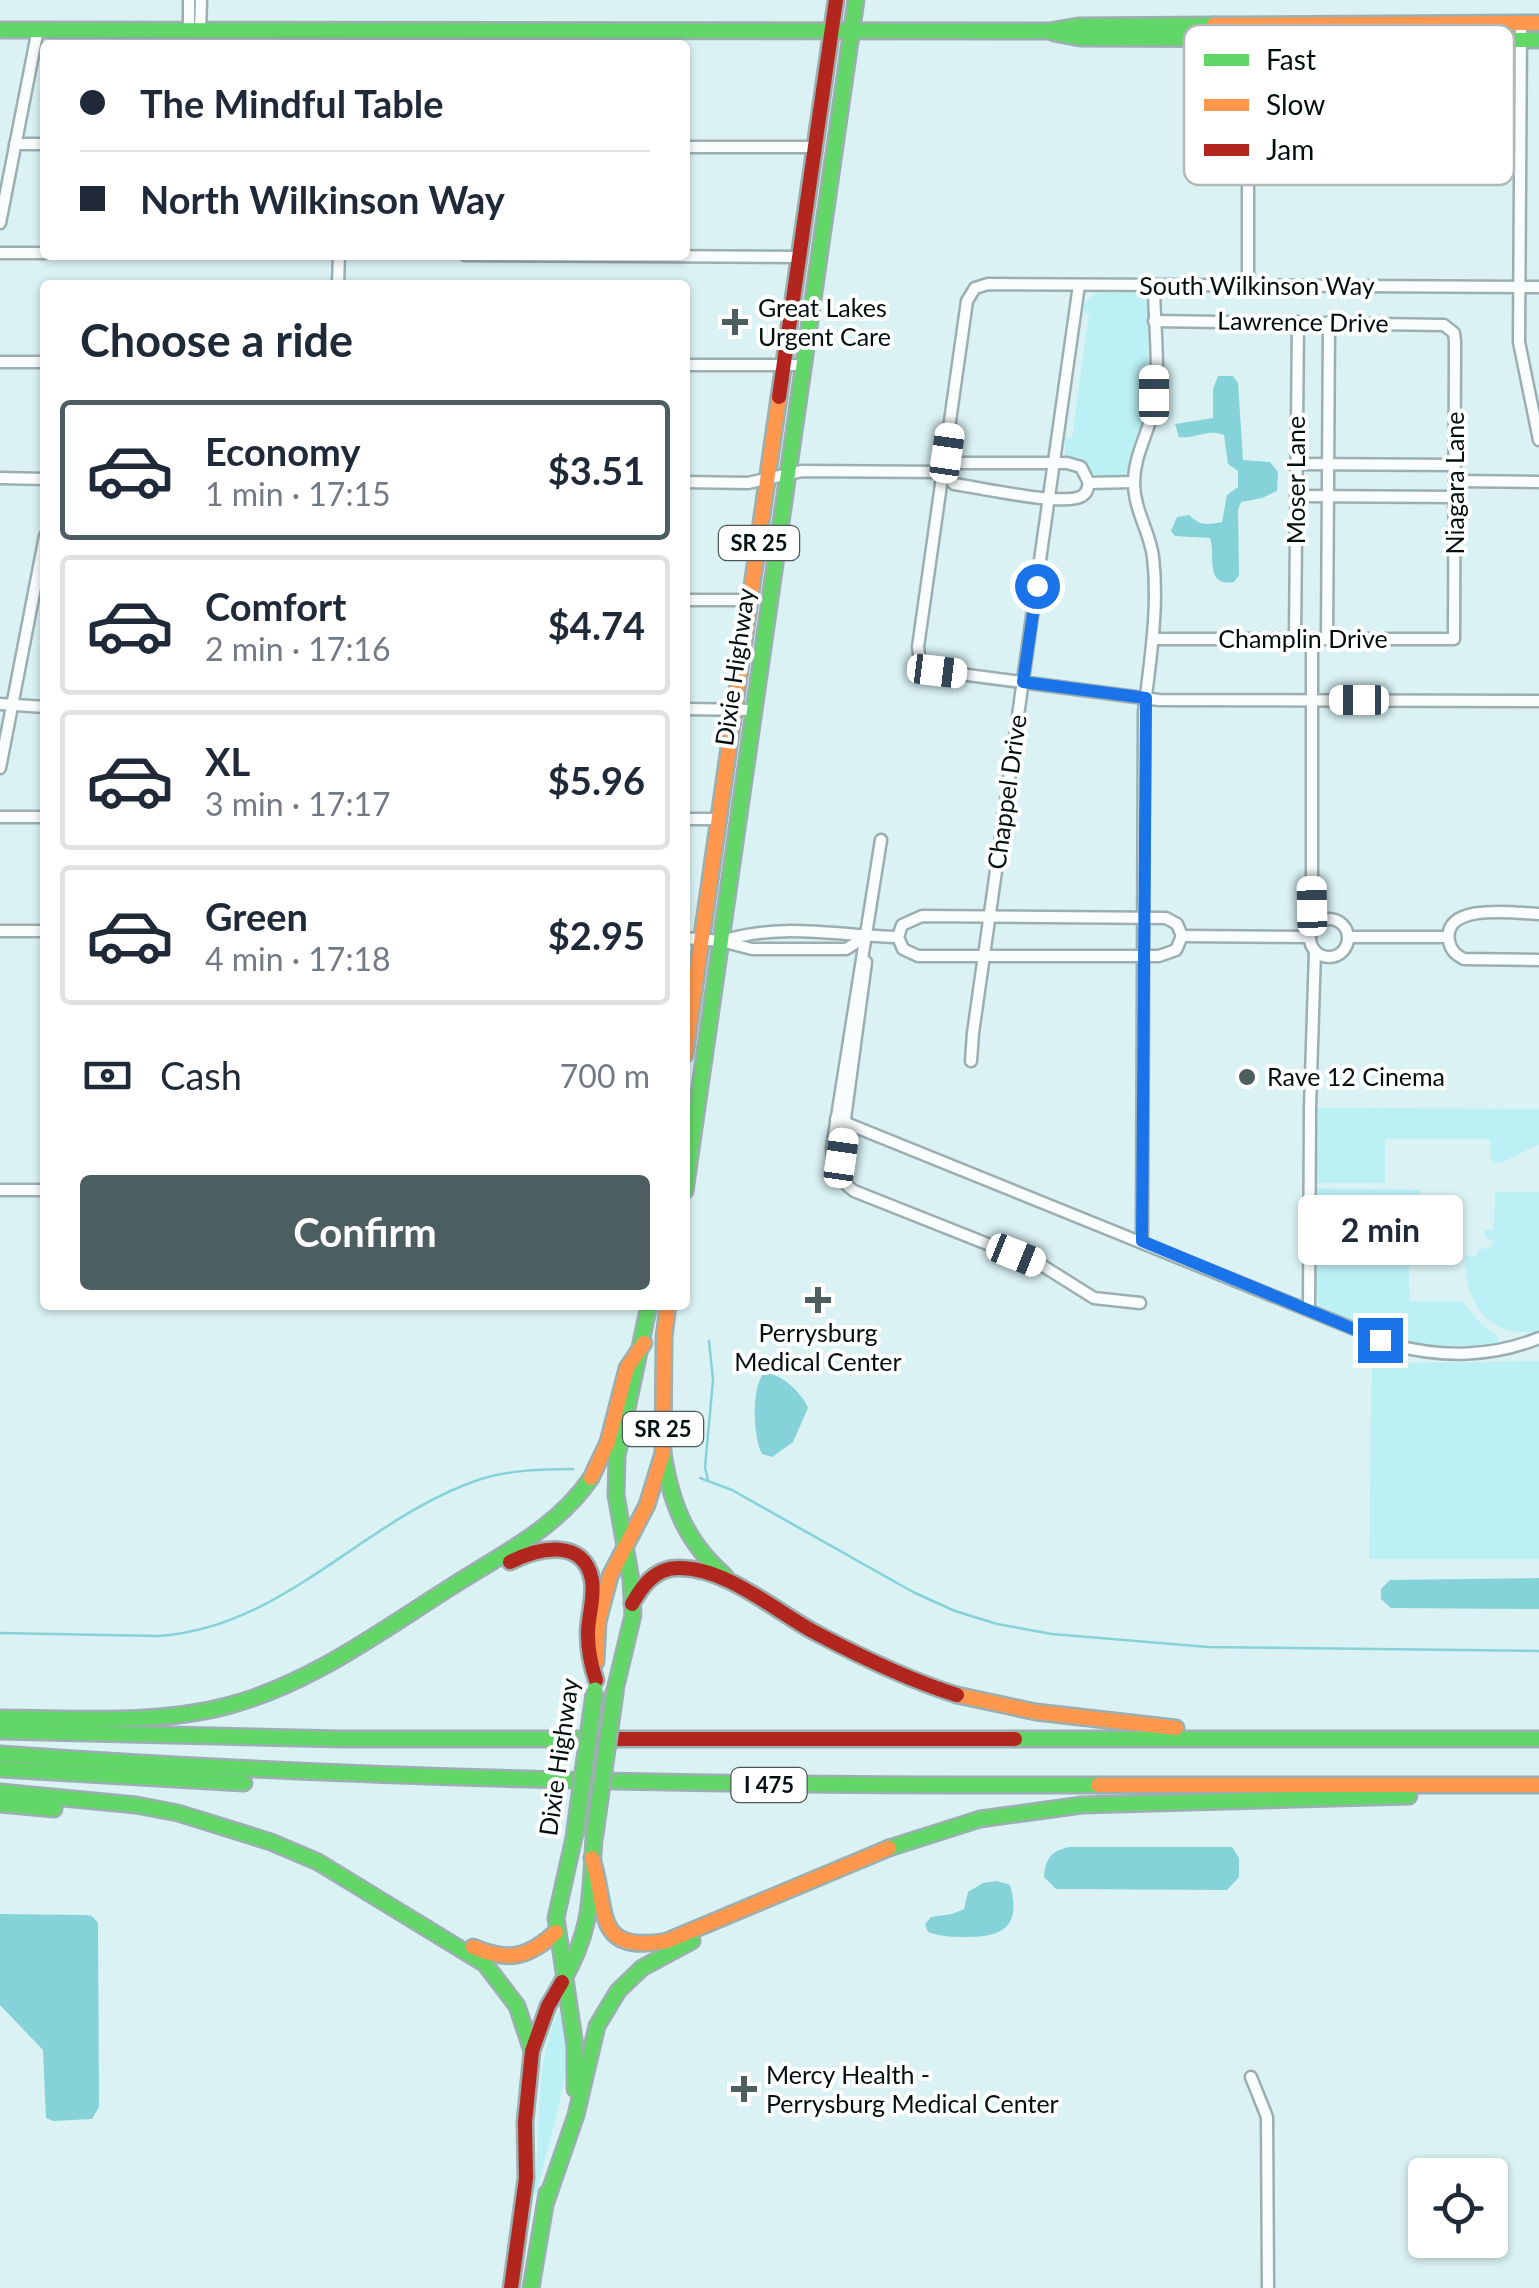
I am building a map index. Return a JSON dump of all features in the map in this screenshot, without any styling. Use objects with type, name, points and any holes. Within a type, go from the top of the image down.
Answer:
[{"type":"main road","name":"SR 25","points":[[832,31],[836,0]]},
{"type":"main road","name":"SR 25","points":[[852,31],[856,0]]},
{"type":"main road","points":[[1189,25],[1539,23]]},
{"type":"main road","points":[[0,30],[195,29],[339,36],[1048,31],[1078,26],[1184,25]]},
{"type":"main road","name":"Dixie Highway","points":[[690,982],[693,939],[719,819],[832,31]]},
{"type":"main road","name":"Dixie Highway","points":[[690,1155],[852,31]]},
{"type":"main road","points":[[1048,31],[1080,38],[1184,39]]},
{"type":"main road","points":[[1514,40],[1539,40]]},
{"type":"main road","name":"Dixie Highway","points":[[510,2288],[526,2178],[525,2122],[532,2051],[548,2006],[577,1955],[590,1920],[594,1838],[615,1690],[631,1630],[626,1546],[615,1482],[618,1446],[649,1310]]},
{"type":"main road","name":"Dixie Highway","points":[[531,2288],[546,2202],[578,2067],[556,1932],[558,1895],[574,1833],[595,1685],[598,1622],[610,1576],[648,1505],[663,1452],[667,1310]]},
{"type":"main road","points":[[308,1675],[558,1516],[594,1473],[628,1366],[644,1343]]},
{"type":"main road","points":[[663,1452],[674,1514],[704,1560],[740,1589]]},
{"type":"main road","points":[[0,1718],[122,1718],[196,1713],[253,1699],[366,1648],[516,1558],[558,1547],[584,1560],[591,1573],[588,1633],[595,1685]]},
{"type":"main road","points":[[632,1604],[652,1576],[678,1566],[712,1576],[863,1657],[966,1699],[1097,1720],[1336,1738]]},
{"type":"main road","name":"I 475","points":[[0,1731],[341,1740],[1539,1739]]},
{"type":"main road","name":"I 475","points":[[0,1754],[277,1774],[621,1784],[1539,1788]]},
{"type":"main road","points":[[0,1769],[182,1781],[366,1787],[621,1784]]},
{"type":"main road","points":[[592,1858],[600,1884],[604,1924],[617,1940],[634,1947],[667,1941],[944,1828],[1030,1810],[1539,1788]]},
{"type":"main road","points":[[0,1792],[136,1805],[272,1842],[318,1862],[485,1964],[517,2006],[532,2051]]},
{"type":"main road","points":[[0,1804],[192,1819]]},
{"type":"main road","points":[[546,2202],[576,2115],[594,2032],[618,1991],[642,1968],[757,1906]]},
{"type":"main road","points":[[402,1911],[489,1955],[508,1960],[527,1957],[556,1932]]},
{"type":"main road","points":[[519,2226],[524,2256],[520,2288]]},
{"type":"street","points":[[189,0],[195,29]]},
{"type":"street","points":[[195,29],[201,0]]},
{"type":"street","points":[[1521,22],[1521,357],[1539,440]]},
{"type":"street","points":[[0,224],[38,29]]},
{"type":"street","points":[[15,144],[40,144]]},
{"type":"street","points":[[690,147],[816,147]]},
{"type":"street","points":[[1248,185],[1248,286]]},
{"type":"street","points":[[0,253],[40,253]]},
{"type":"street","points":[[690,256],[800,257]]},
{"type":"street","name":"South Wilkinson Way","points":[[944,472],[968,301],[975,288],[988,284],[1539,287]]},
{"type":"street","name":"Chappel Drive","points":[[972,1061],[1079,285]]},
{"type":"street","points":[[1142,1241],[1146,698],[1152,639],[1153,556],[1138,512],[1134,482],[1138,448],[1154,406],[1154,285]]},
{"type":"street","name":"Lawrence Drive","points":[[1154,321],[1438,323],[1451,328]]},
{"type":"street","name":"Moser Lane","points":[[1295,639],[1298,322]]},
{"type":"street","name":"Moser Lane","points":[[1327,639],[1329,322]]},
{"type":"street","name":"Niagara Lane","points":[[1451,328],[1456,341],[1454,639]]},
{"type":"street","points":[[0,362],[40,362]]},
{"type":"street","points":[[690,365],[804,366]]},
{"type":"street","points":[[690,482],[748,483],[788,472],[944,472],[957,464],[1054,464],[1080,467],[1089,483],[1079,498],[1050,499],[954,484],[944,472]]},
{"type":"street","points":[[1296,464],[1455,465]]},
{"type":"street","points":[[944,472],[918,647],[920,662],[937,671],[1146,698],[1539,701]]},
{"type":"street","points":[[0,478],[40,479]]},
{"type":"street","points":[[1455,481],[1539,482]]},
{"type":"street","points":[[1089,483],[1134,482]]},
{"type":"street","points":[[1296,496],[1455,497]]},
{"type":"street","points":[[0,768],[6,705],[40,595]]},
{"type":"street","points":[[690,600],[751,600]]},
{"type":"street","name":"Champlin Drive","points":[[1152,639],[1454,639]]},
{"type":"street","points":[[1312,639],[1312,906],[1319,921]]},
{"type":"street","points":[[6,705],[40,706]]},
{"type":"street","points":[[690,709],[754,710]]},
{"type":"street","points":[[0,817],[40,817]]},
{"type":"street","points":[[690,819],[719,819]]},
{"type":"street","points":[[881,840],[856,985],[841,1121],[832,1154],[841,1180],[854,1191],[1043,1266],[1094,1298],[1140,1303]]},
{"type":"street","points":[[1539,914],[1467,914],[1453,923],[1448,937],[1454,952],[1464,959],[1539,960]]},
{"type":"street","points":[[914,917],[1143,918],[1172,920],[1182,936],[1180,945],[1168,954],[1143,957],[918,956],[903,949],[898,937],[902,925],[914,917]]},
{"type":"street","points":[[1319,921],[1340,922],[1349,937]]},
{"type":"street","points":[[1309,1310],[1315,951],[1310,937],[1319,921]]},
{"type":"street","points":[[0,931],[40,931]]},
{"type":"street","points":[[721,941],[752,931],[846,931],[898,937]]},
{"type":"street","points":[[693,939],[752,949],[846,949],[867,936]]},
{"type":"street","points":[[1182,936],[1310,937]]},
{"type":"street","points":[[1349,937],[1448,937]]},
{"type":"street","points":[[1315,951],[1335,956],[1344,949],[1349,937]]},
{"type":"street","points":[[841,1121],[1394,1346],[1429,1352],[1493,1353],[1539,1338]]},
{"type":"street","points":[[0,1190],[40,1190]]},
{"type":"street","points":[[1251,2077],[1267,2117],[1268,2288]]},
{"type":"shaded area","points":[[1096,293],[1142,293],[1149,303],[1148,408],[1129,470],[1122,477],[1095,476],[1085,465],[1065,455],[1065,438],[1072,438],[1089,314],[1084,312],[1084,304]]},
{"type":"shaded area","points":[[1218,376],[1233,376],[1238,383],[1243,460],[1270,462],[1278,472],[1277,491],[1241,502],[1239,575],[1234,582],[1218,580],[1215,575],[1210,538],[1175,536],[1171,531],[1177,517],[1189,515],[1204,524],[1222,522],[1227,495],[1238,487],[1238,471],[1228,464],[1224,435],[1179,437],[1175,424],[1213,418],[1213,389]]},
{"type":"shaded area","points":[[1316,1108],[1539,1109],[1539,1145],[1494,1163],[1490,1139],[1385,1139],[1385,1183],[1316,1183]]},
{"type":"shaded area","points":[[1316,1188],[1420,1190],[1418,1212],[1411,1213],[1411,1230],[1329,1230],[1328,1256],[1408,1256],[1410,1301],[1463,1302],[1498,1337],[1499,1345],[1414,1346],[1319,1308],[1315,1283]]},
{"type":"shaded area","points":[[1495,1192],[1539,1192],[1539,1331],[1521,1332],[1493,1323],[1469,1289],[1465,1256],[1477,1256],[1477,1250],[1492,1247],[1493,1240],[1485,1238],[1485,1230],[1494,1230]]},
{"type":"shaded area","points":[[1372,1350],[1405,1363],[1539,1361],[1539,1559],[1369,1559]]},
{"type":"shaded area","points":[[764,1373],[790,1384],[808,1408],[793,1442],[772,1457],[762,1454],[755,1425],[757,1389]]},
{"type":"shaded area","points":[[1539,1578],[1539,1609],[1391,1608],[1381,1599],[1381,1589],[1390,1580]]},
{"type":"shaded area","points":[[1069,1847],[1232,1847],[1239,1858],[1239,1877],[1227,1890],[1056,1889],[1044,1877],[1046,1865],[1053,1854]]},
{"type":"shaded area","points":[[997,1881],[1010,1885],[1013,1898],[1012,1918],[1001,1931],[969,1937],[928,1932],[925,1924],[931,1917],[964,1909],[968,1892],[983,1883]]},
{"type":"shaded area","points":[[0,1914],[85,1915],[98,1923],[99,2107],[92,2119],[46,2118],[43,2050],[0,2005]]},
{"type":"shaded area","points":[[563,2003],[567,2027],[565,2075],[537,2194],[533,2194],[542,2073],[546,2049]]},
{"type":"waterway","points":[[708,1480],[705,1467],[713,1380],[709,1341]]},
{"type":"waterway","points":[[0,1633],[158,1636],[204,1629],[285,1593],[439,1496],[504,1474],[573,1469]]},
{"type":"waterway","points":[[700,1478],[732,1490],[913,1592],[997,1624],[1052,1634],[1208,1647],[1539,1651]]},
{"type":"traffic: fast","points":[[690,1156],[856,0]]},
{"type":"traffic: fast","points":[[0,30],[1049,31],[1078,26],[1184,25]]},
{"type":"traffic: fast","points":[[1054,33],[1080,38],[1184,38]]},
{"type":"traffic: fast","points":[[1514,40],[1539,40]]},
{"type":"traffic: fast","points":[[615,1690],[633,1615],[616,1495],[617,1456],[648,1310]]},
{"type":"traffic: fast","points":[[663,1453],[682,1521],[700,1550],[725,1576]]},
{"type":"traffic: fast","points":[[0,1718],[171,1716],[227,1706],[288,1684],[345,1654],[510,1550],[563,1511],[591,1478]]},
{"type":"traffic: fast","points":[[575,1833],[595,1690]]},
{"type":"traffic: fast","points":[[594,1838],[615,1690]]},
{"type":"traffic: fast","points":[[0,1731],[341,1739],[602,1739]]},
{"type":"traffic: fast","points":[[1015,1739],[1539,1739]]},
{"type":"traffic: fast","points":[[0,1754],[274,1770],[549,1780],[1098,1785]]},
{"type":"traffic: fast","points":[[0,1769],[244,1783]]},
{"type":"traffic: fast","points":[[0,1792],[136,1805],[178,1813],[271,1842],[318,1862],[485,1964],[517,2006],[532,2051]]},
{"type":"traffic: fast","points":[[889,1848],[980,1819],[1082,1805],[1409,1796]]},
{"type":"traffic: fast","points":[[0,1804],[54,1809]]},
{"type":"traffic: fast","points":[[575,1833],[556,1918],[575,2046],[575,2089]]},
{"type":"traffic: fast","points":[[562,1982],[585,1929],[594,1838]]},
{"type":"traffic: fast","points":[[546,2202],[576,2115],[597,2026],[618,1991],[642,1968],[692,1941]]},
{"type":"traffic: fast","points":[[531,2288],[547,2193]]},
{"type":"traffic: slow","points":[[1214,25],[1539,23]]},
{"type":"traffic: slow","points":[[690,1020],[779,397]]},
{"type":"traffic: slow","points":[[596,1662],[598,1622],[610,1576],[647,1505],[663,1453],[667,1310]]},
{"type":"traffic: slow","points":[[591,1478],[608,1442],[627,1368],[644,1343]]},
{"type":"traffic: slow","points":[[957,1695],[1036,1712],[1176,1728]]},
{"type":"traffic: slow","points":[[1098,1785],[1539,1785]]},
{"type":"traffic: slow","points":[[592,1858],[608,1925],[626,1941],[643,1943],[667,1941],[889,1848]]},
{"type":"traffic: slow","points":[[473,1947],[497,1955],[517,1955],[556,1932]]},
{"type":"traffic: jam","points":[[779,397],[836,0]]},
{"type":"traffic: jam","points":[[510,1562],[558,1550],[580,1557],[587,1566],[593,1587],[588,1627],[596,1680]]},
{"type":"traffic: jam","points":[[632,1604],[645,1585],[663,1571],[678,1568],[714,1575],[850,1651],[957,1695]]},
{"type":"traffic: jam","points":[[602,1739],[1015,1739]]},
{"type":"traffic: jam","points":[[511,2288],[526,2178],[525,2122],[532,2051],[548,2006],[562,1982]]},
{"type":"place","name":"Great Lakes Urgent Care","points":[[735,322]]},
{"type":"place","name":"Rave 12 Cinema","points":[[1247,1077]]},
{"type":"place","name":"Perrysburg Medical Center","points":[[818,1300]]},
{"type":"place","name":"Mercy Health - Perrysburg Medical Center","points":[[744,2089]]},
{"type":"route","points":[[1037,586],[1023,682],[1146,698],[1142,1241],[1380,1340]]}]
